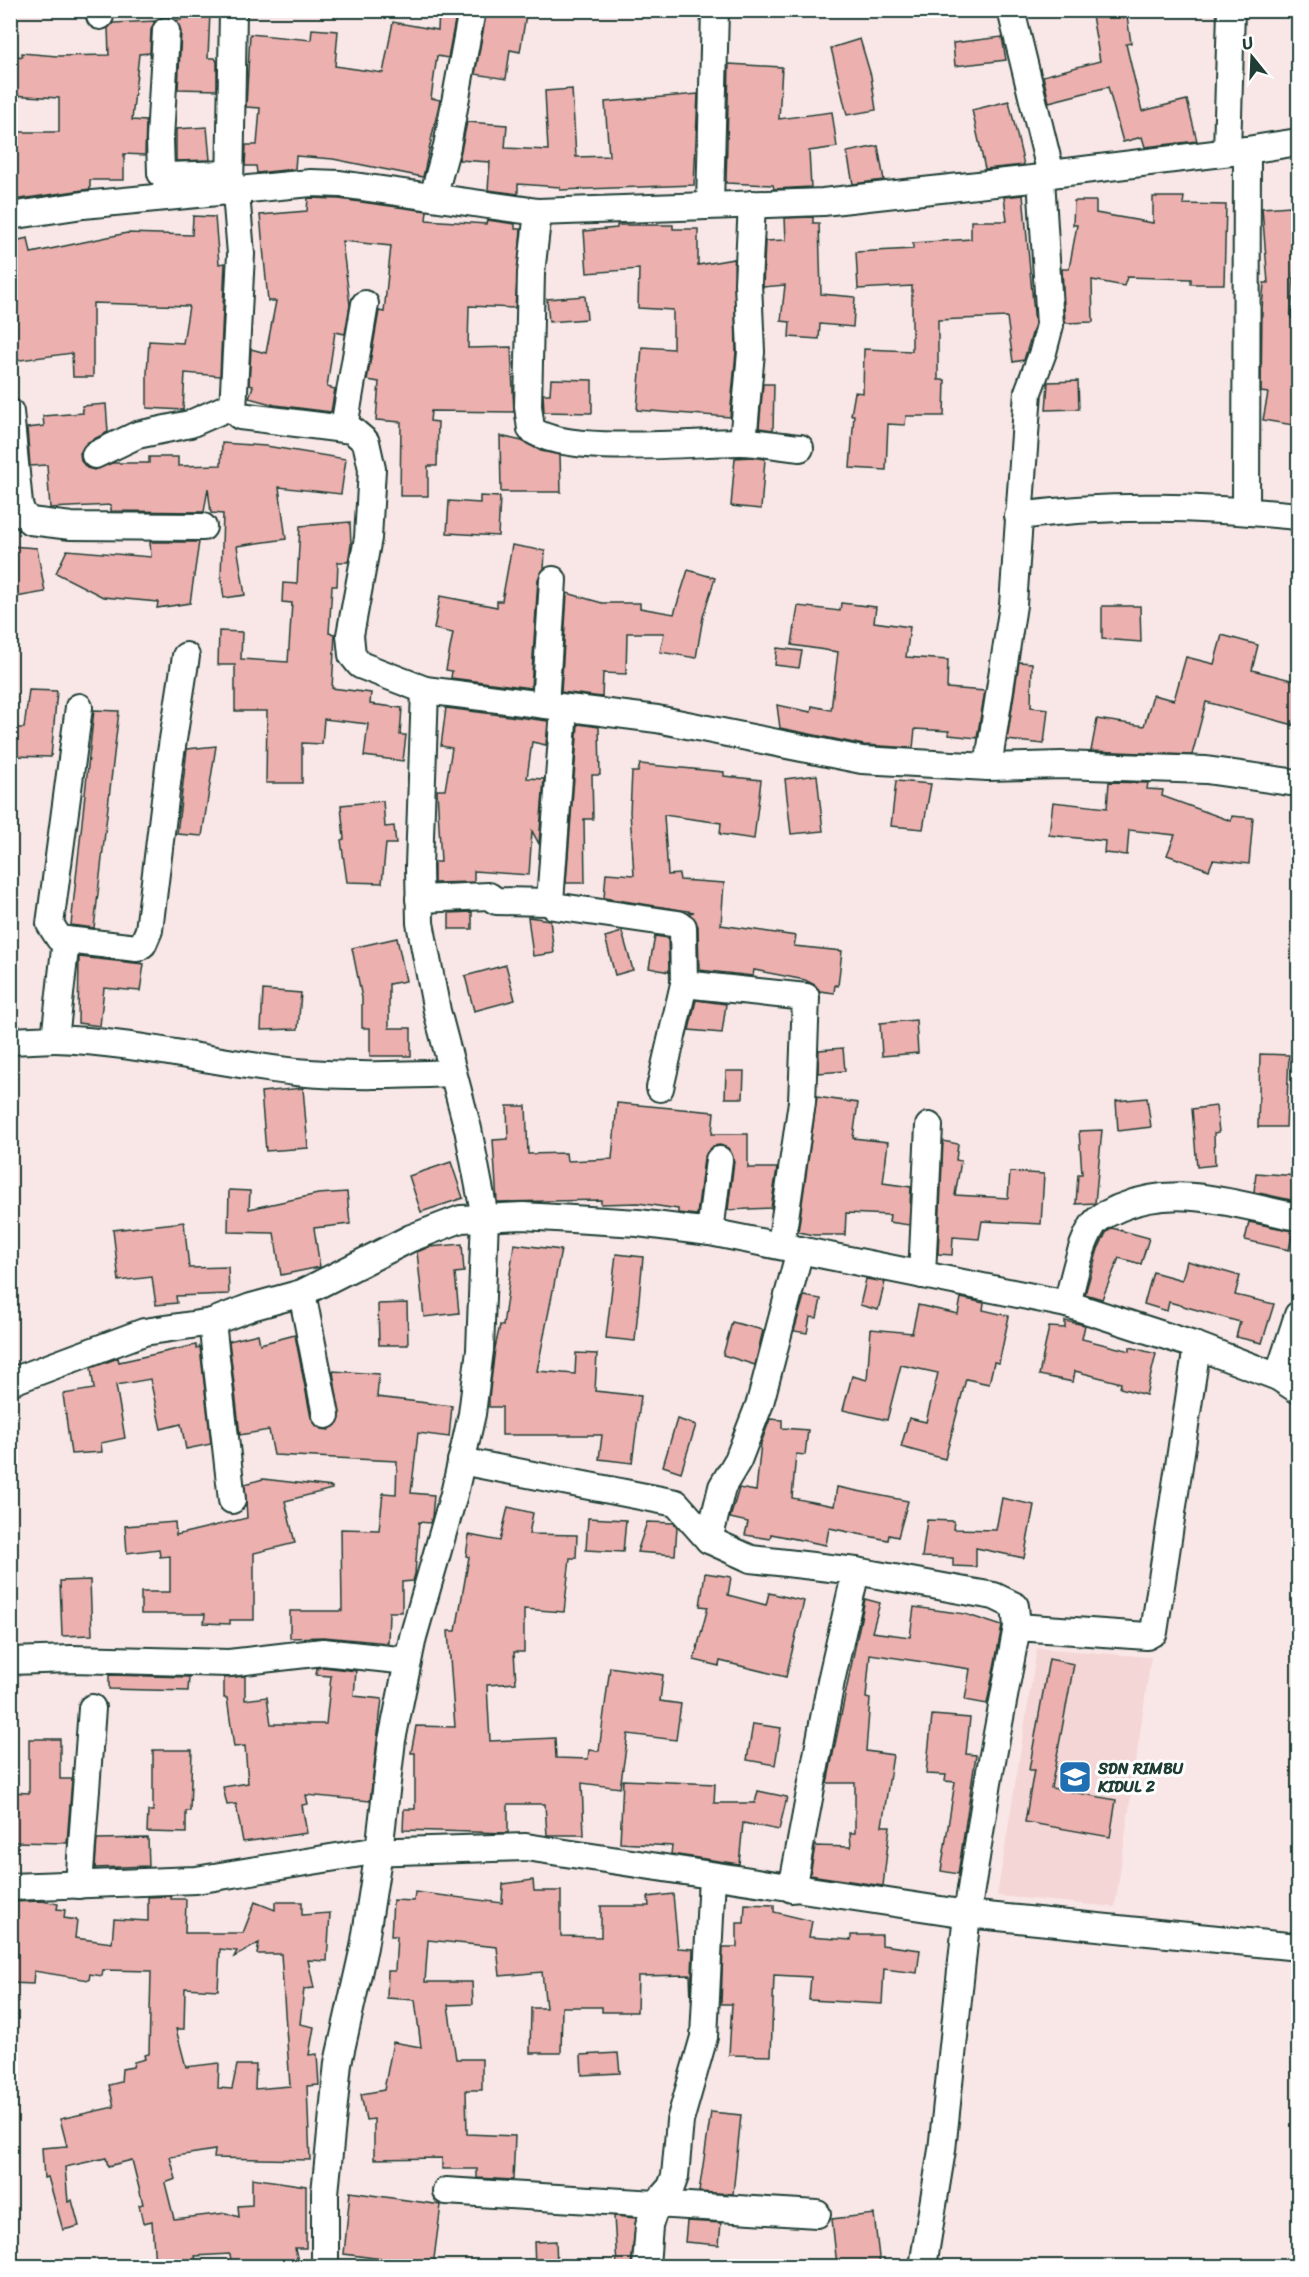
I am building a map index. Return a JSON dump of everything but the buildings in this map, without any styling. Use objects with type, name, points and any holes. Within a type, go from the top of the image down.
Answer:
[{"type":"street","points":[[233,10],[232,187],[241,254],[231,406],[240,416],[344,427],[364,440],[372,469],[368,538],[351,635],[352,655],[360,665],[425,690],[657,719],[836,756],[988,767],[1062,765],[1206,770],[1297,783]]},
{"type":"street","points":[[433,197],[447,146],[472,10]]},
{"type":"street","points":[[710,204],[714,10]]},
{"type":"street","points":[[988,767],[1013,605],[1028,392],[1048,338],[1050,325],[1046,176],[1011,10]]},
{"type":"street","points":[[1231,10],[1246,511]]},
{"type":"street","points":[[166,31],[160,139],[161,173],[189,186]]},
{"type":"street","points":[[10,216],[189,186],[232,187],[311,183],[340,184],[538,212],[752,204],[880,196],[1237,151],[1299,141]]},
{"type":"street","points":[[743,442],[751,352],[748,283],[752,204]]},
{"type":"street","points":[[538,212],[531,273],[528,406],[531,429],[545,438],[566,441],[658,444],[743,442],[800,448]]},
{"type":"street","points":[[344,427],[365,304]]},
{"type":"street","points":[[95,455],[136,435],[190,424],[231,406]]},
{"type":"street","points":[[10,412],[19,504],[22,513],[30,521],[70,526],[203,527]]},
{"type":"street","points":[[1018,516],[1112,506],[1246,511],[1299,516]]},
{"type":"street","points":[[550,903],[555,707],[553,580]]},
{"type":"street","points":[[79,708],[50,924],[58,938],[137,948],[143,944],[146,937],[186,656]]},
{"type":"street","points":[[325,2266],[326,2193],[338,2063],[364,1947],[379,1851],[392,1740],[408,1661],[472,1414],[479,1359],[485,1217],[468,1129],[452,1073],[420,923],[425,690]]},
{"type":"street","points":[[419,899],[489,896],[496,902],[550,903],[554,906],[678,924],[683,927],[684,984],[660,1088]]},
{"type":"street","points":[[55,1039],[66,940]]},
{"type":"street","points":[[684,984],[806,997],[802,1102],[790,1248],[760,1403],[738,1460],[722,1487],[709,1540]]},
{"type":"street","points":[[10,1041],[55,1039],[140,1046],[295,1071],[390,1076],[452,1073]]},
{"type":"street","points":[[922,1275],[929,1126]]},
{"type":"street","points":[[710,1232],[719,1160]]},
{"type":"street","points":[[1067,1304],[1088,1234],[1094,1223],[1102,1216],[1122,1207],[1144,1200],[1179,1195],[1237,1202],[1250,1208],[1299,1217]]},
{"type":"street","points":[[10,1383],[144,1332],[212,1322],[251,1307],[302,1293],[411,1238],[461,1219],[485,1217],[524,1216],[638,1223],[710,1232],[1067,1304],[1197,1346],[1288,1383],[1299,1316]]},
{"type":"street","points":[[302,1293],[326,1415]]},
{"type":"street","points":[[212,1322],[232,1500]]},
{"type":"street","points":[[1017,1627],[1148,1635],[1154,1632],[1197,1346]]},
{"type":"street","points":[[461,1461],[676,1503],[709,1540],[751,1559],[856,1571],[1000,1598],[1015,1606],[1017,1627],[988,1782],[967,1914],[942,2150],[923,2266]]},
{"type":"street","points":[[792,1889],[831,1680],[856,1571]]},
{"type":"street","points":[[10,1661],[72,1659],[252,1662],[265,1657],[323,1652],[408,1661]]},
{"type":"street","points":[[79,1885],[92,1708]]},
{"type":"street","points":[[10,1887],[196,1881],[379,1851],[526,1847],[967,1914],[1299,1947]]},
{"type":"street","points":[[646,2266],[649,2226],[656,2204],[671,2187],[675,2176],[680,2121],[704,2037],[712,1876]]},
{"type":"street","points":[[446,2191],[817,2214]]},
{"type":"shaded area","name":"SDN RIMBU KIDUL 2","points":[[1037,1648],[1151,1657],[1115,1907],[997,1896]]},
{"type":"place","name":"SDN RIMBU KIDUL 2","points":[[1075,1777]]}]
